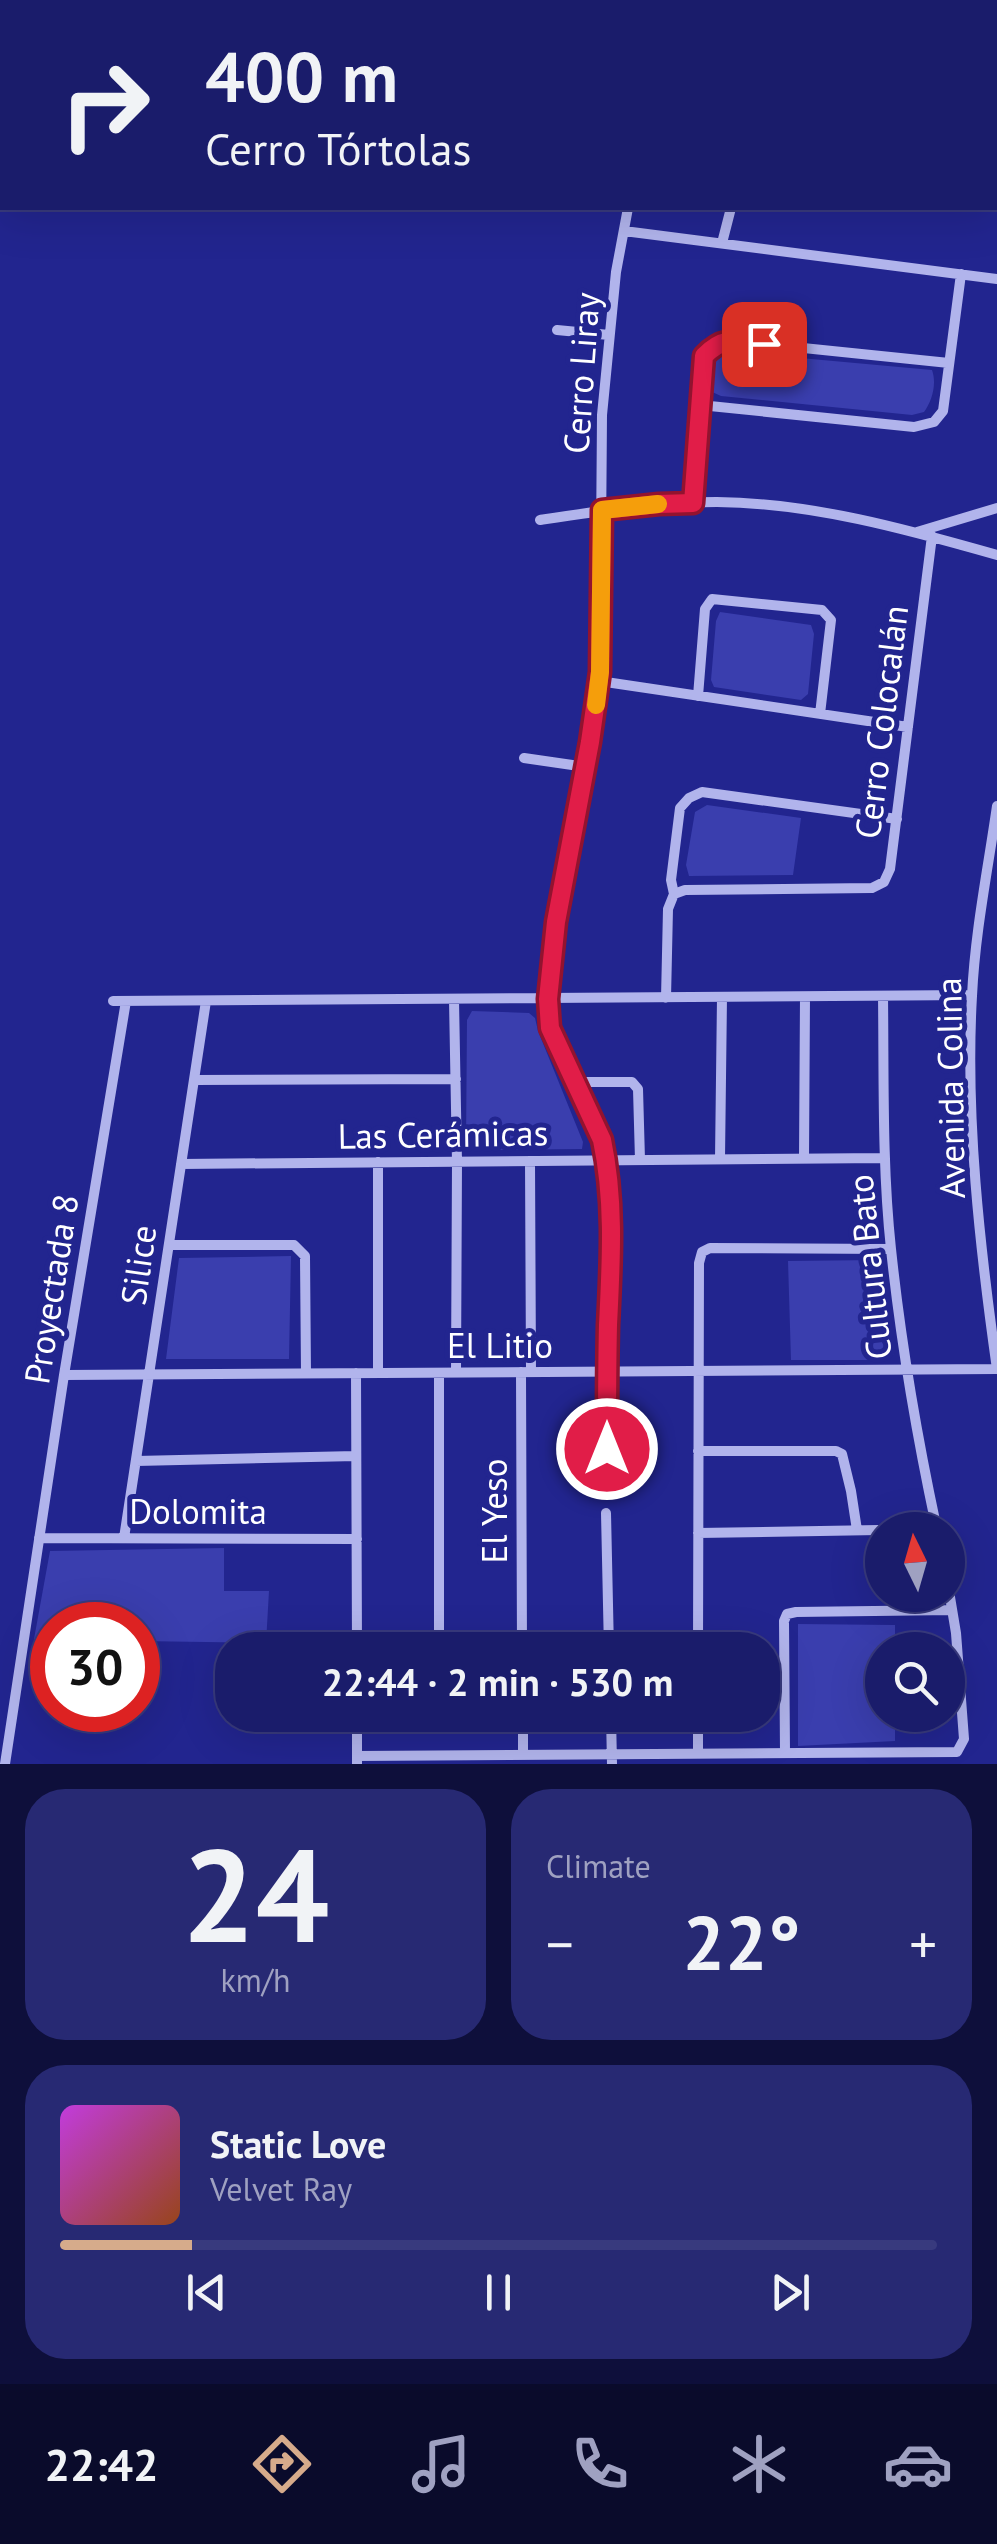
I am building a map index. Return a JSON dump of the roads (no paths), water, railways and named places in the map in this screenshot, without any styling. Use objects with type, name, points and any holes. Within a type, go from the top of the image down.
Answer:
[{"type":"street","name":"Cerro Liray","points":[[607,1487],[606,1372],[612,1226],[606,1160],[602,1140],[550,1028],[548,999],[556,922],[599,681],[602,415],[616,272],[628,210]]},
{"type":"street","points":[[722,243],[730,210]]},
{"type":"street","points":[[624,230],[997,278]]},
{"type":"street","points":[[700,405],[914,427],[934,422],[944,411],[960,274]]},
{"type":"street","points":[[557,330],[609,334]]},
{"type":"street","points":[[693,503],[704,356],[715,344],[726,340],[950,363]]},
{"type":"street","points":[[540,520],[659,504],[719,502],[798,508],[917,532],[997,554]]},
{"type":"street","points":[[917,532],[997,508]]},
{"type":"street","name":"Cerro Colocalán","points":[[674,894],[685,890],[872,888],[884,882],[890,869],[932,536]]},
{"type":"street","points":[[698,696],[704,608],[712,599],[822,610],[830,620],[820,714]]},
{"type":"street","points":[[599,681],[908,727]]},
{"type":"street","points":[[524,758],[586,768]]},
{"type":"street","points":[[666,998],[668,909],[674,894],[671,880],[680,808],[689,798],[702,792],[896,819]]},
{"type":"street","name":"Avenida Colina","points":[[997,806],[972,995],[971,1068],[975,1161],[997,1369]]},
{"type":"street","points":[[114,1002],[972,995]]},
{"type":"street","name":"Cultura Bato","points":[[883,996],[885,1158],[891,1249],[907,1370],[934,1512]]},
{"type":"street","points":[[804,1158],[805,997]]},
{"type":"street","points":[[720,1159],[722,998]]},
{"type":"street","points":[[454,1000],[456,1373]]},
{"type":"street","name":"Silice","points":[[124,1538],[206,1001]]},
{"type":"street","name":"Proyectada 8","points":[[5,1764],[126,1002]]},
{"type":"street","points":[[194,1080],[456,1079]]},
{"type":"street","points":[[575,1082],[632,1082],[638,1089],[640,1160]]},
{"type":"street","name":"Las Cerámicas","points":[[181,1164],[885,1158]]},
{"type":"street","name":"El Yeso","points":[[522,1632],[530,1161]]},
{"type":"street","points":[[378,1162],[378,1373]]},
{"type":"street","points":[[169,1245],[294,1245],[305,1256],[306,1373]]},
{"type":"street","points":[[698,1632],[702,1252],[710,1248],[891,1249]]},
{"type":"street","name":"El Litio","points":[[64,1374],[997,1369]]},
{"type":"street","points":[[356,1373],[356,1632]]},
{"type":"street","points":[[438,1373],[439,1632]]},
{"type":"street","points":[[698,1451],[836,1451],[842,1454],[857,1530]]},
{"type":"street","points":[[136,1461],[356,1456]]},
{"type":"street","points":[[606,1513],[609,1632]]},
{"type":"street","points":[[698,1532],[865,1530]]},
{"type":"street","name":"Dolomita","points":[[39,1538],[356,1538]]},
{"type":"street","points":[[786,1753],[787,1614],[865,1611]]},
{"type":"street","points":[[356,1732],[356,1760],[958,1752],[964,1739],[952,1612]]},
{"type":"street","points":[[522,1732],[523,1755]]},
{"type":"street","points":[[611,1732],[612,1759]]},
{"type":"street","points":[[698,1732],[698,1754]]}]
